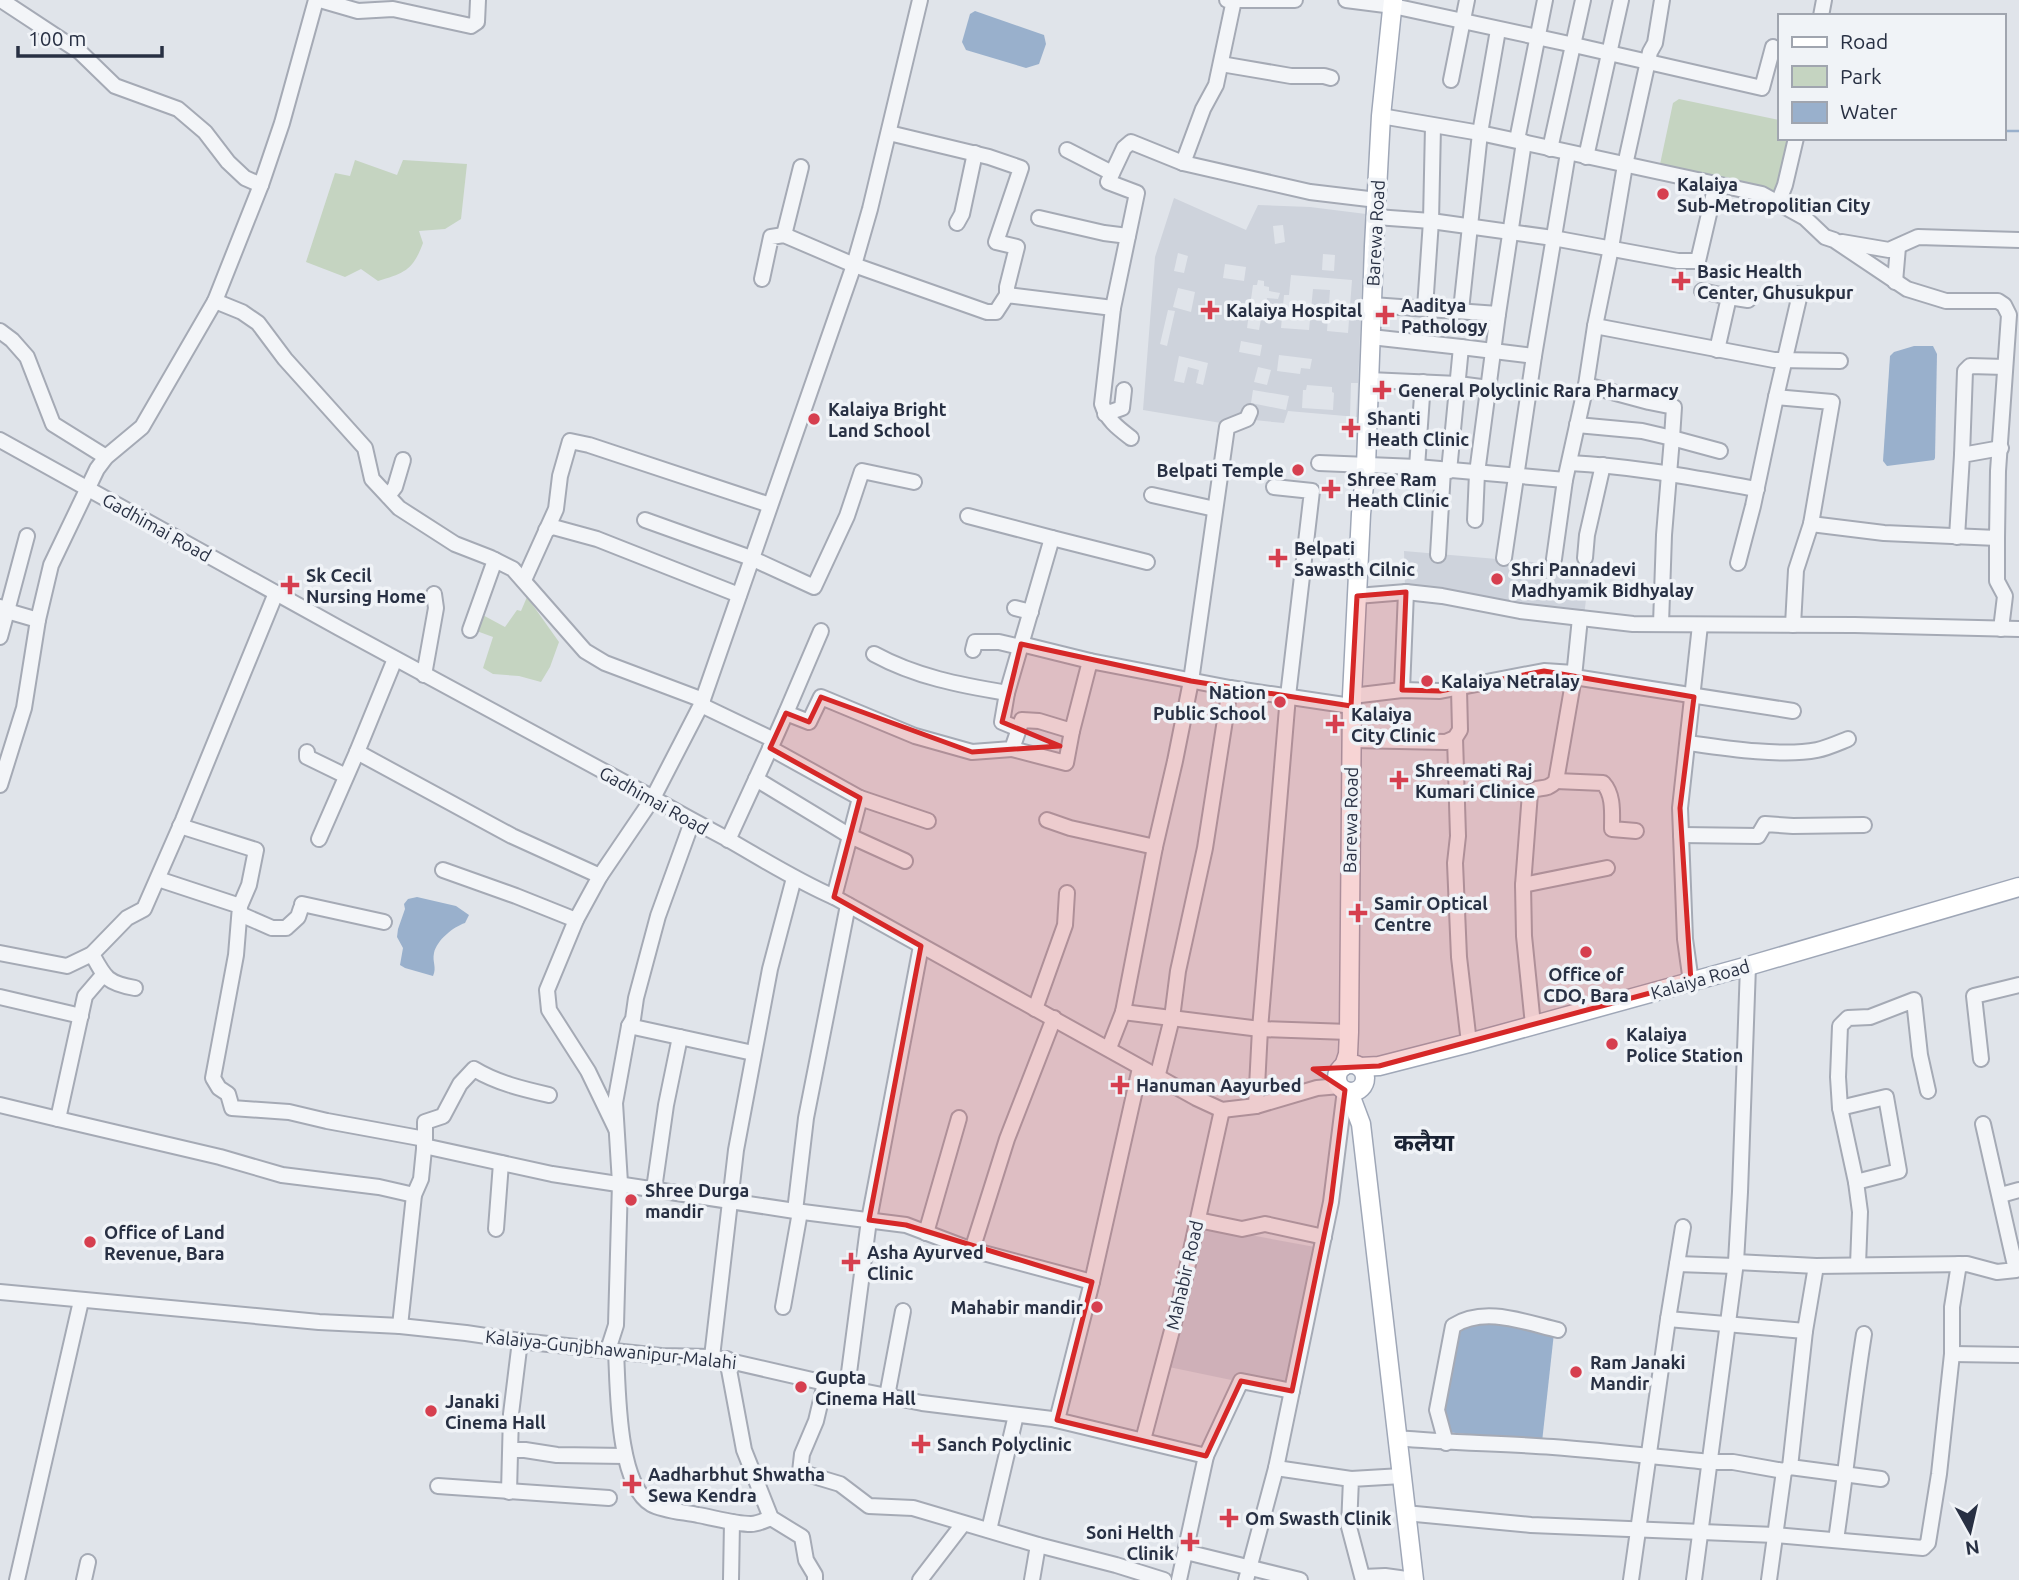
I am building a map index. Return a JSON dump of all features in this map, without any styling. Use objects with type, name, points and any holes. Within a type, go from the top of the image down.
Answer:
[{"type":"main road","name":"Barewa Road","points":[[1393,3],[1381,116],[1366,466],[1351,701],[1349,1032],[1414,1580]]},
{"type":"main road","name":"Kalaiya Road","points":[[1353,1078],[2019,887]]},
{"type":"street","points":[[1,0],[80,52],[115,86],[178,109],[205,132],[228,162],[245,178],[261,185]]},
{"type":"street","points":[[0,785],[24,708],[38,620],[51,565],[97,470],[106,457],[142,427],[215,300],[261,185],[318,0],[358,11],[393,9],[471,26],[477,22],[478,0]]},
{"type":"street","points":[[616,1129],[587,1071],[549,1010],[547,990],[576,920],[600,876],[653,798],[702,703],[854,265],[920,0]]},
{"type":"street","points":[[1227,0],[1295,0]]},
{"type":"street","points":[[1183,163],[1203,110],[1216,85],[1234,0]]},
{"type":"street","points":[[1346,0],[1393,3],[1462,22],[1762,88],[1773,47]]},
{"type":"street","points":[[1451,80],[1467,0]]},
{"type":"street","points":[[1475,520],[1477,473],[1511,234],[1520,141],[1545,0]]},
{"type":"street","points":[[1550,149],[1583,0]]},
{"type":"street","points":[[1586,157],[1621,0]]},
{"type":"street","points":[[1555,559],[1566,480],[1586,385],[1625,165],[1650,52],[1655,43],[1662,0]]},
{"type":"street","points":[[1461,310],[1480,133],[1498,30]]},
{"type":"street","points":[[1221,64],[1291,76],[1331,78]]},
{"type":"street","points":[[1381,116],[1520,141],[1762,194],[1805,218],[1825,237],[1834,240],[1889,250],[1918,237],[2019,240]]},
{"type":"street","points":[[1424,308],[1431,221],[1433,126]]},
{"type":"street","points":[[762,279],[771,237],[784,235],[854,265],[987,312],[996,312],[1007,295],[1017,247],[996,242],[1021,168],[975,153],[889,133]]},
{"type":"street","points":[[1778,203],[1796,140]]},
{"type":"street","points":[[1132,438],[1115,426],[1105,414],[1102,404],[1113,308],[1137,193],[1108,181],[1124,148],[1131,142],[1183,163],[1431,221],[1553,238],[1678,261],[1698,261],[1716,184]]},
{"type":"street","points":[[1068,150],[1112,173]]},
{"type":"street","points":[[957,223],[962,214],[975,153]]},
{"type":"street","points":[[1504,558],[1568,153]]},
{"type":"street","points":[[784,235],[801,167]]},
{"type":"street","points":[[1039,218],[1128,236]]},
{"type":"street","points":[[1834,240],[1907,289],[1946,300],[1998,301],[2011,308],[2019,335]]},
{"type":"street","points":[[1895,282],[1898,247]]},
{"type":"street","points":[[1702,290],[1748,300]]},
{"type":"street","points":[[1738,563],[1800,294]]},
{"type":"street","points":[[1007,295],[1113,308]]},
{"type":"street","points":[[1717,350],[1729,297]]},
{"type":"street","points":[[215,300],[242,312],[258,323],[285,359],[365,448],[372,479],[399,508],[455,544],[513,569],[585,651],[605,663],[702,703],[860,798],[928,821]]},
{"type":"street","points":[[1372,305],[1498,314]]},
{"type":"street","points":[[2001,628],[2005,596],[1997,581],[1998,471],[2011,308]]},
{"type":"street","points":[[1595,326],[1774,360],[1840,361]]},
{"type":"street","points":[[0,331],[27,357],[53,424],[106,457]]},
{"type":"street","points":[[1371,337],[1534,356]]},
{"type":"street","points":[[1438,555],[1461,347]]},
{"type":"street","points":[[1957,537],[1965,372],[1970,366],[2006,367]]},
{"type":"street","points":[[1369,380],[1489,387]]},
{"type":"street","points":[[1417,467],[1423,382]]},
{"type":"street","points":[[1586,385],[1674,407],[1664,535],[1661,624]]},
{"type":"street","points":[[1105,414],[1122,408],[1124,390]]},
{"type":"street","points":[[1776,397],[1832,402],[1811,524],[1796,570],[1793,625]]},
{"type":"street","points":[[1109,1048],[1123,1012],[1191,681],[1227,427],[1247,418],[1250,412]]},
{"type":"street","points":[[1577,425],[1642,431],[1720,451]]},
{"type":"street","name":"Gadhimai Road","points":[[0,440],[794,878],[835,897],[1109,1048],[1157,1078],[1222,1110]]},
{"type":"street","points":[[524,580],[556,509],[560,476],[570,441],[770,505]]},
{"type":"street","points":[[1962,455],[2001,449]]},
{"type":"street","points":[[388,496],[395,488],[403,460]]},
{"type":"street","points":[[1319,463],[1417,467],[1566,480]]},
{"type":"street","points":[[1570,463],[1670,474],[1756,489]]},
{"type":"street","points":[[1586,558],[1587,535],[1603,465]]},
{"type":"street","points":[[645,520],[751,558],[814,587],[847,516],[862,471],[914,482]]},
{"type":"street","points":[[1256,1106],[1287,696],[1312,491],[1274,487]]},
{"type":"street","points":[[1152,495],[1215,509]]},
{"type":"street","points":[[968,516],[1147,562]]},
{"type":"street","points":[[1811,524],[1868,532],[1997,538]]},
{"type":"street","points":[[546,530],[553,527],[597,539],[738,595]]},
{"type":"street","points":[[0,636],[4,609],[27,536]]},
{"type":"street","points":[[1019,729],[1002,722],[1007,693],[1052,538]]},
{"type":"street","points":[[470,630],[495,560]]},
{"type":"street","points":[[1402,690],[1406,592]]},
{"type":"street","points":[[1357,596],[1406,592],[1520,611],[1633,624],[2019,629]]},
{"type":"street","points":[[0,953],[67,966],[92,954],[127,918],[144,909],[276,593]]},
{"type":"street","points":[[424,675],[436,608],[434,594]]},
{"type":"street","points":[[1015,608],[1031,612]]},
{"type":"street","points":[[4,609],[38,620]]},
{"type":"street","points":[[1533,1025],[1524,936],[1523,885],[1530,793],[1534,789],[1550,788],[1556,781],[1574,675],[1580,618]]},
{"type":"street","points":[[1691,982],[1685,939],[1680,808],[1700,625]]},
{"type":"street","points":[[728,840],[821,631]]},
{"type":"street","points":[[973,650],[975,642],[999,642],[1230,688],[1351,701],[1402,690],[1440,691],[1544,671],[1793,711]]},
{"type":"street","points":[[874,654],[934,679],[1007,693]]},
{"type":"street","points":[[319,839],[395,659]]},
{"type":"street","points":[[786,713],[809,722],[821,697],[915,736],[971,752],[1012,750],[1066,763],[1090,661]]},
{"type":"street","points":[[1157,1078],[1172,1018],[1178,971],[1205,848],[1230,688]]},
{"type":"street","points":[[1459,688],[1460,730],[1455,738],[1458,836],[1455,863],[1458,957],[1469,1043]]},
{"type":"street","points":[[1012,750],[1022,720],[1039,721],[1072,731]]},
{"type":"street","points":[[1352,740],[1446,742],[1455,738]]},
{"type":"street","points":[[1689,743],[1789,752],[1817,750],[1848,739]]},
{"type":"street","points":[[307,752],[307,757],[346,776]]},
{"type":"street","points":[[357,752],[512,836],[600,876]]},
{"type":"street","points":[[756,779],[850,836],[905,861]]},
{"type":"street","points":[[1556,781],[1603,783],[1609,790],[1611,799],[1612,829],[1636,831]]},
{"type":"street","points":[[835,897],[860,798]]},
{"type":"street","points":[[1047,820],[1069,828],[1155,847]]},
{"type":"street","points":[[692,822],[658,916],[629,1027],[615,1102],[620,1183],[616,1325],[612,1351],[618,1404],[628,1469],[635,1486],[650,1503],[671,1510],[753,1524],[771,1518]]},
{"type":"street","points":[[1681,835],[1758,836],[1765,824],[1864,825]]},
{"type":"street","points":[[180,826],[256,850],[249,885],[240,910],[236,955],[214,1078],[219,1088],[228,1094],[232,1108],[289,1112],[552,1174],[729,1202],[906,1225],[972,1250],[1092,1282]]},
{"type":"street","points":[[1523,885],[1608,868]]},
{"type":"street","points":[[443,870],[576,920]]},
{"type":"street","points":[[158,878],[240,910],[272,928],[286,929],[298,917],[301,906],[384,922]]},
{"type":"street","points":[[794,878],[769,969],[729,1202],[720,1358],[744,1450],[771,1518],[802,1537],[806,1560],[815,1580]]},
{"type":"street","points":[[1035,1009],[1065,925],[1067,893]]},
{"type":"street","points":[[783,1307],[797,1211],[806,1118],[848,905]]},
{"type":"street","points":[[847,1388],[869,1220],[921,946]]},
{"type":"street","points":[[92,954],[103,975],[116,985],[135,988]]},
{"type":"street","points":[[1694,1580],[1736,1264],[1748,966]]},
{"type":"street","points":[[58,1119],[87,992],[103,975]]},
{"type":"street","points":[[1981,1059],[1974,996],[2019,985]]},
{"type":"street","points":[[0,997],[81,1016]]},
{"type":"street","points":[[1858,1265],[1860,1212],[1857,1182],[1840,1108],[1840,1026],[1847,1018],[1870,1017],[1914,1000],[1920,1055],[1928,1091]]},
{"type":"street","points":[[1123,1012],[1260,1030],[1349,1032]]},
{"type":"street","points":[[972,1250],[1007,1139],[1054,1018]]},
{"type":"street","points":[[629,1027],[753,1053]]},
{"type":"street","points":[[654,1189],[666,1105],[680,1037]]},
{"type":"street","points":[[1057,1420],[1092,1282],[1140,1068]]},
{"type":"street","points":[[400,1326],[415,1195],[421,1179],[425,1122],[443,1116],[460,1084],[474,1069],[503,1083],[549,1095]]},
{"type":"street","points":[[1222,1110],[1256,1106],[1353,1078],[1331,1202],[1276,1468],[1248,1574]]},
{"type":"street","points":[[1840,1108],[1886,1097],[1899,1171],[1857,1182]]},
{"type":"street","points":[[0,1105],[220,1157],[282,1175],[379,1187],[415,1195]]},
{"type":"street","name":"Mahabir Road","points":[[1143,1440],[1180,1300],[1222,1110]]},
{"type":"street","points":[[926,1233],[959,1118]]},
{"type":"street","points":[[1676,1264],[1967,1264],[1997,1272],[2016,1270],[1983,1124]]},
{"type":"street","points":[[496,1229],[501,1163]]},
{"type":"street","points":[[2000,1195],[2019,1191]]},
{"type":"street","points":[[1198,1220],[1242,1229],[1265,1224],[1324,1237]]},
{"type":"street","points":[[1631,1580],[1683,1227]]},
{"type":"street","points":[[1405,1513],[1531,1525],[1775,1535],[1923,1548],[1928,1543],[1939,1474],[1951,1354],[1952,1307],[1959,1264]]},
{"type":"street","points":[[1769,1580],[1816,1266]]},
{"type":"street","name":"Kalaiya-Gunjbhawanipur-Malahi","points":[[0,1292],[319,1322],[400,1326],[661,1356],[720,1358],[922,1403],[1057,1420],[1206,1455]]},
{"type":"street","points":[[17,1580],[80,1301]]},
{"type":"street","points":[[887,1396],[902,1311]]},
{"type":"street","points":[[1446,1443],[1437,1410],[1452,1326],[1464,1319],[1478,1316],[1512,1319],[1558,1330]]},
{"type":"street","points":[[1668,1319],[1805,1331]]},
{"type":"street","points":[[1836,1540],[1864,1334]]},
{"type":"street","points":[[509,1492],[511,1414],[520,1341]]},
{"type":"street","points":[[1951,1354],[2019,1355]]},
{"type":"street","points":[[1180,1580],[1206,1455],[1241,1381],[1292,1391]]},
{"type":"street","points":[[825,1383],[816,1421],[802,1454],[800,1472],[840,1484],[869,1506],[913,1508],[1164,1580]]},
{"type":"street","points":[[989,1530],[1016,1415]]},
{"type":"street","points":[[1396,1438],[1733,1462],[1881,1479]]},
{"type":"street","points":[[511,1450],[557,1455],[625,1456]]},
{"type":"street","points":[[1276,1468],[1351,1479],[1402,1476]]},
{"type":"street","points":[[1351,1479],[1349,1527],[1363,1579],[1385,1576],[1414,1580]]},
{"type":"street","points":[[438,1486],[609,1498]]},
{"type":"street","points":[[731,1580],[732,1521]]},
{"type":"street","points":[[920,1580],[963,1524]]},
{"type":"street","points":[[1032,1580],[1038,1545]]},
{"type":"street","points":[[1186,1552],[1248,1574],[1300,1580]]},
{"type":"street","points":[[84,1580],[88,1562]]},
{"type":"street","points":[[1111,1580],[1116,1565]]},
{"type":"highlighted area","points":[[1406,592],[1402,690],[1440,691],[1544,671],[1694,697],[1680,808],[1691,982],[1379,1066],[1313,1069],[1345,1090],[1331,1202],[1292,1391],[1241,1381],[1206,1456],[1057,1420],[1092,1282],[906,1225],[869,1220],[921,946],[834,897],[860,798],[770,748],[786,713],[809,722],[821,697],[972,752],[1060,746],[1002,722],[1021,644],[1191,681],[1351,706],[1357,596]]},
{"type":"shaded area","name":"Kalaiya Hospital","points":[[1174,198],[1246,230],[1258,205],[1310,207],[1366,214],[1357,417],[1288,411],[1284,423],[1243,419],[1221,423],[1143,410],[1155,257]],"holes":[[[1283,225],[1285,242],[1275,244],[1273,226]],[[1178,253],[1188,256],[1184,273],[1174,271]],[[1323,254],[1335,255],[1334,271],[1322,270]],[[1225,264],[1246,267],[1244,281],[1223,278]],[[1291,275],[1352,280],[1348,333],[1327,331],[1330,290],[1313,289],[1309,330],[1281,328],[1284,295],[1289,295]],[[1258,280],[1264,281],[1264,286],[1269,287],[1269,291],[1280,293],[1278,299],[1267,298],[1259,330],[1247,328],[1253,285],[1257,285]],[[1178,288],[1195,292],[1191,312],[1173,307]],[[1230,301],[1248,304],[1246,316],[1229,313]],[[1168,310],[1175,311],[1167,346],[1160,344]],[[1241,341],[1262,345],[1260,356],[1239,352]],[[1279,355],[1312,359],[1310,369],[1301,368],[1300,374],[1277,371]],[[1179,356],[1208,363],[1203,385],[1196,383],[1199,370],[1188,367],[1184,383],[1174,381]],[[1258,367],[1271,370],[1267,385],[1254,382]],[[1351,383],[1358,383],[1356,416],[1350,416]],[[1307,385],[1332,387],[1333,410],[1302,408],[1303,390],[1306,390]],[[1253,390],[1289,396],[1286,410],[1251,403]]]},
{"type":"shaded area","name":"Shri Pannadevi Madhyamik Bidhyalay","points":[[1404,551],[1590,567],[1584,616],[1405,590]]},
{"type":"shaded area","points":[[1202,1226],[1315,1247],[1284,1391],[1164,1366]]},
{"type":"green space","points":[[1679,99],[1778,120],[1778,140],[1792,140],[1781,192],[1659,169],[1673,103]]},
{"type":"green space","points":[[355,160],[397,175],[403,160],[467,164],[461,219],[445,229],[419,231],[423,243],[416,259],[401,273],[378,281],[361,269],[345,277],[306,262],[335,173],[350,176]]},
{"type":"green space","points":[[527,597],[559,642],[541,682],[519,676],[493,674],[483,668],[493,637],[474,630],[479,613],[505,627],[517,610],[521,611]]},
{"type":"water","points":[[975,11],[1044,35],[1046,44],[1039,64],[1026,68],[966,50],[962,42],[970,14]]},
{"type":"water","points":[[1914,346],[1933,346],[1937,354],[1935,458],[1887,466],[1883,461],[1890,356],[1894,352]]},
{"type":"water","points":[[417,897],[456,906],[469,915],[465,923],[438,943],[434,953],[433,976],[400,965],[403,948],[397,937],[404,904],[408,899]]},
{"type":"water","points":[[1470,1321],[1508,1323],[1554,1333],[1542,1442],[1446,1432],[1441,1407],[1455,1327]]},
{"type":"waterway","points":[[2005,131],[2019,131]]},
{"type":"place","name":"Kalaiya Sub-Metropolitian City","points":[[1663,194]]},
{"type":"place","name":"Basic Health Center, Ghusukpur","points":[[1681,281]]},
{"type":"place","name":"Kalaiya Hospital","points":[[1210,310]]},
{"type":"place","name":"Aaditya Pathology","points":[[1385,315]]},
{"type":"place","name":"General Polyclinic Rara Pharmacy","points":[[1382,390]]},
{"type":"place","name":"Kalaiya Bright Land School","points":[[814,419]]},
{"type":"place","name":"Shanti Heath Clinic","points":[[1351,428]]},
{"type":"place","name":"Belpati Temple","points":[[1298,470]]},
{"type":"place","name":"Shree Ram Heath Clinic","points":[[1331,489]]},
{"type":"place","name":"Belpati Sawasth Cilnic","points":[[1278,558]]},
{"type":"place","name":"Shri Pannadevi Madhyamik Bidhyalay","points":[[1497,579]]},
{"type":"place","name":"Sk Cecil Nursing Home","points":[[290,585]]},
{"type":"place","name":"Kalaiya Netralay","points":[[1427,681]]},
{"type":"place","name":"Nation Public School","points":[[1280,702]]},
{"type":"place","name":"Kalaiya City Clinic","points":[[1335,724]]},
{"type":"place","name":"Shreemati Raj Kumari Clinice","points":[[1399,780]]},
{"type":"place","name":"Samir Optical Centre","points":[[1358,913]]},
{"type":"place","name":"Office of CDO, Bara","points":[[1586,952]]},
{"type":"place","name":"Kalaiya Police Station","points":[[1612,1044]]},
{"type":"place","name":"Hanuman Aayurbed","points":[[1120,1085]]},
{"type":"place","name":"Shree Durga mandir","points":[[631,1200]]},
{"type":"place","name":"Office of Land Revenue, Bara","points":[[90,1242]]},
{"type":"place","name":"Asha Ayurved Clinic","points":[[851,1262]]},
{"type":"place","name":"Mahabir mandir","points":[[1097,1307]]},
{"type":"place","name":"Ram Janaki Mandir","points":[[1576,1372]]},
{"type":"place","name":"Gupta Cinema Hall","points":[[801,1387]]},
{"type":"place","name":"Janaki Cinema Hall","points":[[431,1411]]},
{"type":"place","name":"Sanch Polyclinic","points":[[921,1444]]},
{"type":"place","name":"Aadharbhut Shwatha Sewa Kendra","points":[[632,1484]]},
{"type":"place","name":"Om Swasth Clinik","points":[[1229,1518]]},
{"type":"place","name":"Soni Helth Clinik","points":[[1190,1542]]},
{"type":"district","name":"कलैया","points":[[1424,1142]]}]
